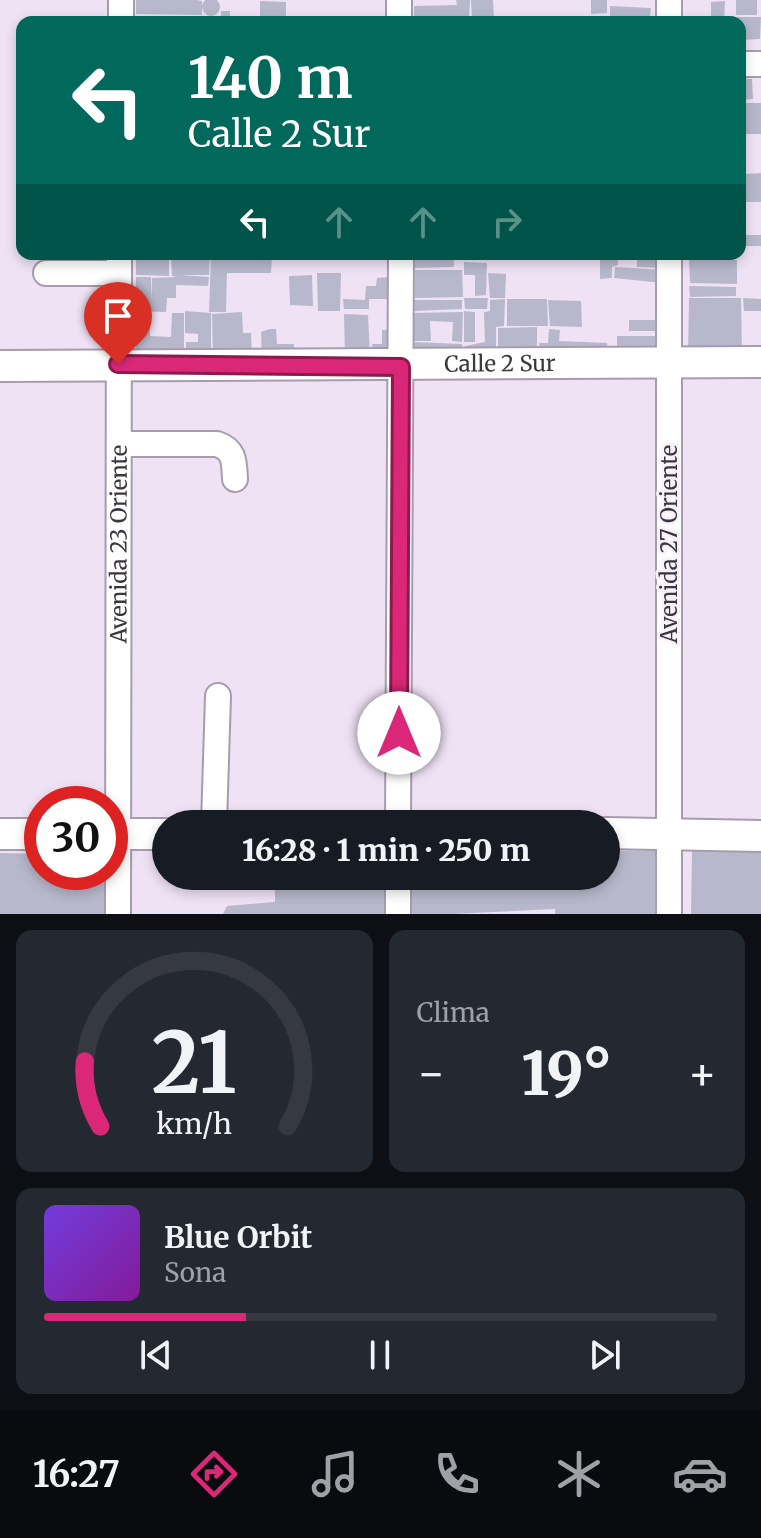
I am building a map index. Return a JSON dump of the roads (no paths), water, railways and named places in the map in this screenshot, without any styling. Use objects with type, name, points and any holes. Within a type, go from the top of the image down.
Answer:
[{"type":"main road","name":"Calle 2 Sur","points":[[0,366],[401,367],[761,362]]},
{"type":"main road","points":[[620,833],[761,836]]},
{"type":"main road","points":[[0,834],[24,834]]},
{"type":"main road","points":[[128,834],[152,834]]},
{"type":"street","points":[[398,810],[401,260]]},
{"type":"street","name":"Avenida 27 Oriente","points":[[669,260],[669,914]]},
{"type":"street","points":[[46,273],[119,263]]},
{"type":"street","name":"Avenida 23 Oriente","points":[[116,786],[119,263]]},
{"type":"street","points":[[120,444],[217,444],[227,448],[234,458],[235,479]]},
{"type":"street","points":[[214,810],[218,696]]},
{"type":"street","name":"Avenida 23 Oriente","points":[[117,890],[118,914]]},
{"type":"street","points":[[398,890],[398,914]]}]
